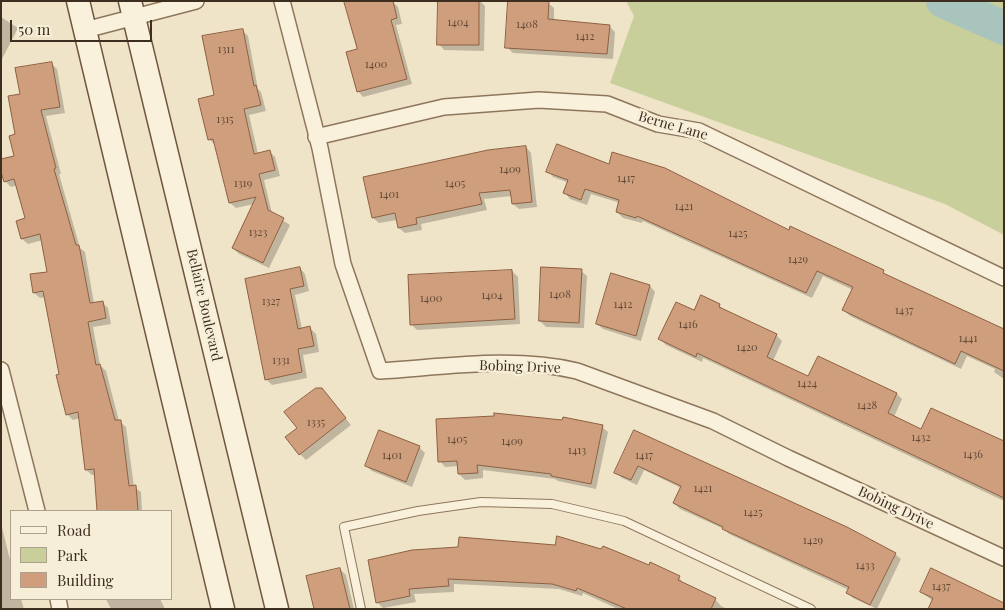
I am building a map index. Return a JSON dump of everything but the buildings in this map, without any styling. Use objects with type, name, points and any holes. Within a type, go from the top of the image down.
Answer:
[{"type":"main road","points":[[78,1],[223,609]]},
{"type":"main road","name":"Bellaire Boulevard","points":[[133,9],[276,609]]},
{"type":"street","points":[[85,30],[133,9],[196,1]]},
{"type":"street","name":"Bobing Drive","points":[[282,1],[292,32],[320,148],[343,264],[380,371],[490,365],[554,365],[577,371],[713,421],[788,458],[1004,558]]},
{"type":"street","name":"Berne Lane","points":[[316,137],[444,107],[540,100],[607,104],[658,124],[699,131],[1004,278]]},
{"type":"street","points":[[1,370],[37,510]]},
{"type":"lane","points":[[361,609],[344,528],[418,511],[481,502],[552,504],[624,522],[811,609]]},
{"type":"green space","points":[[626,1],[1004,1],[1004,235],[945,204],[610,83],[634,16]]},
{"type":"waterway","points":[[943,1],[1004,28]]}]
